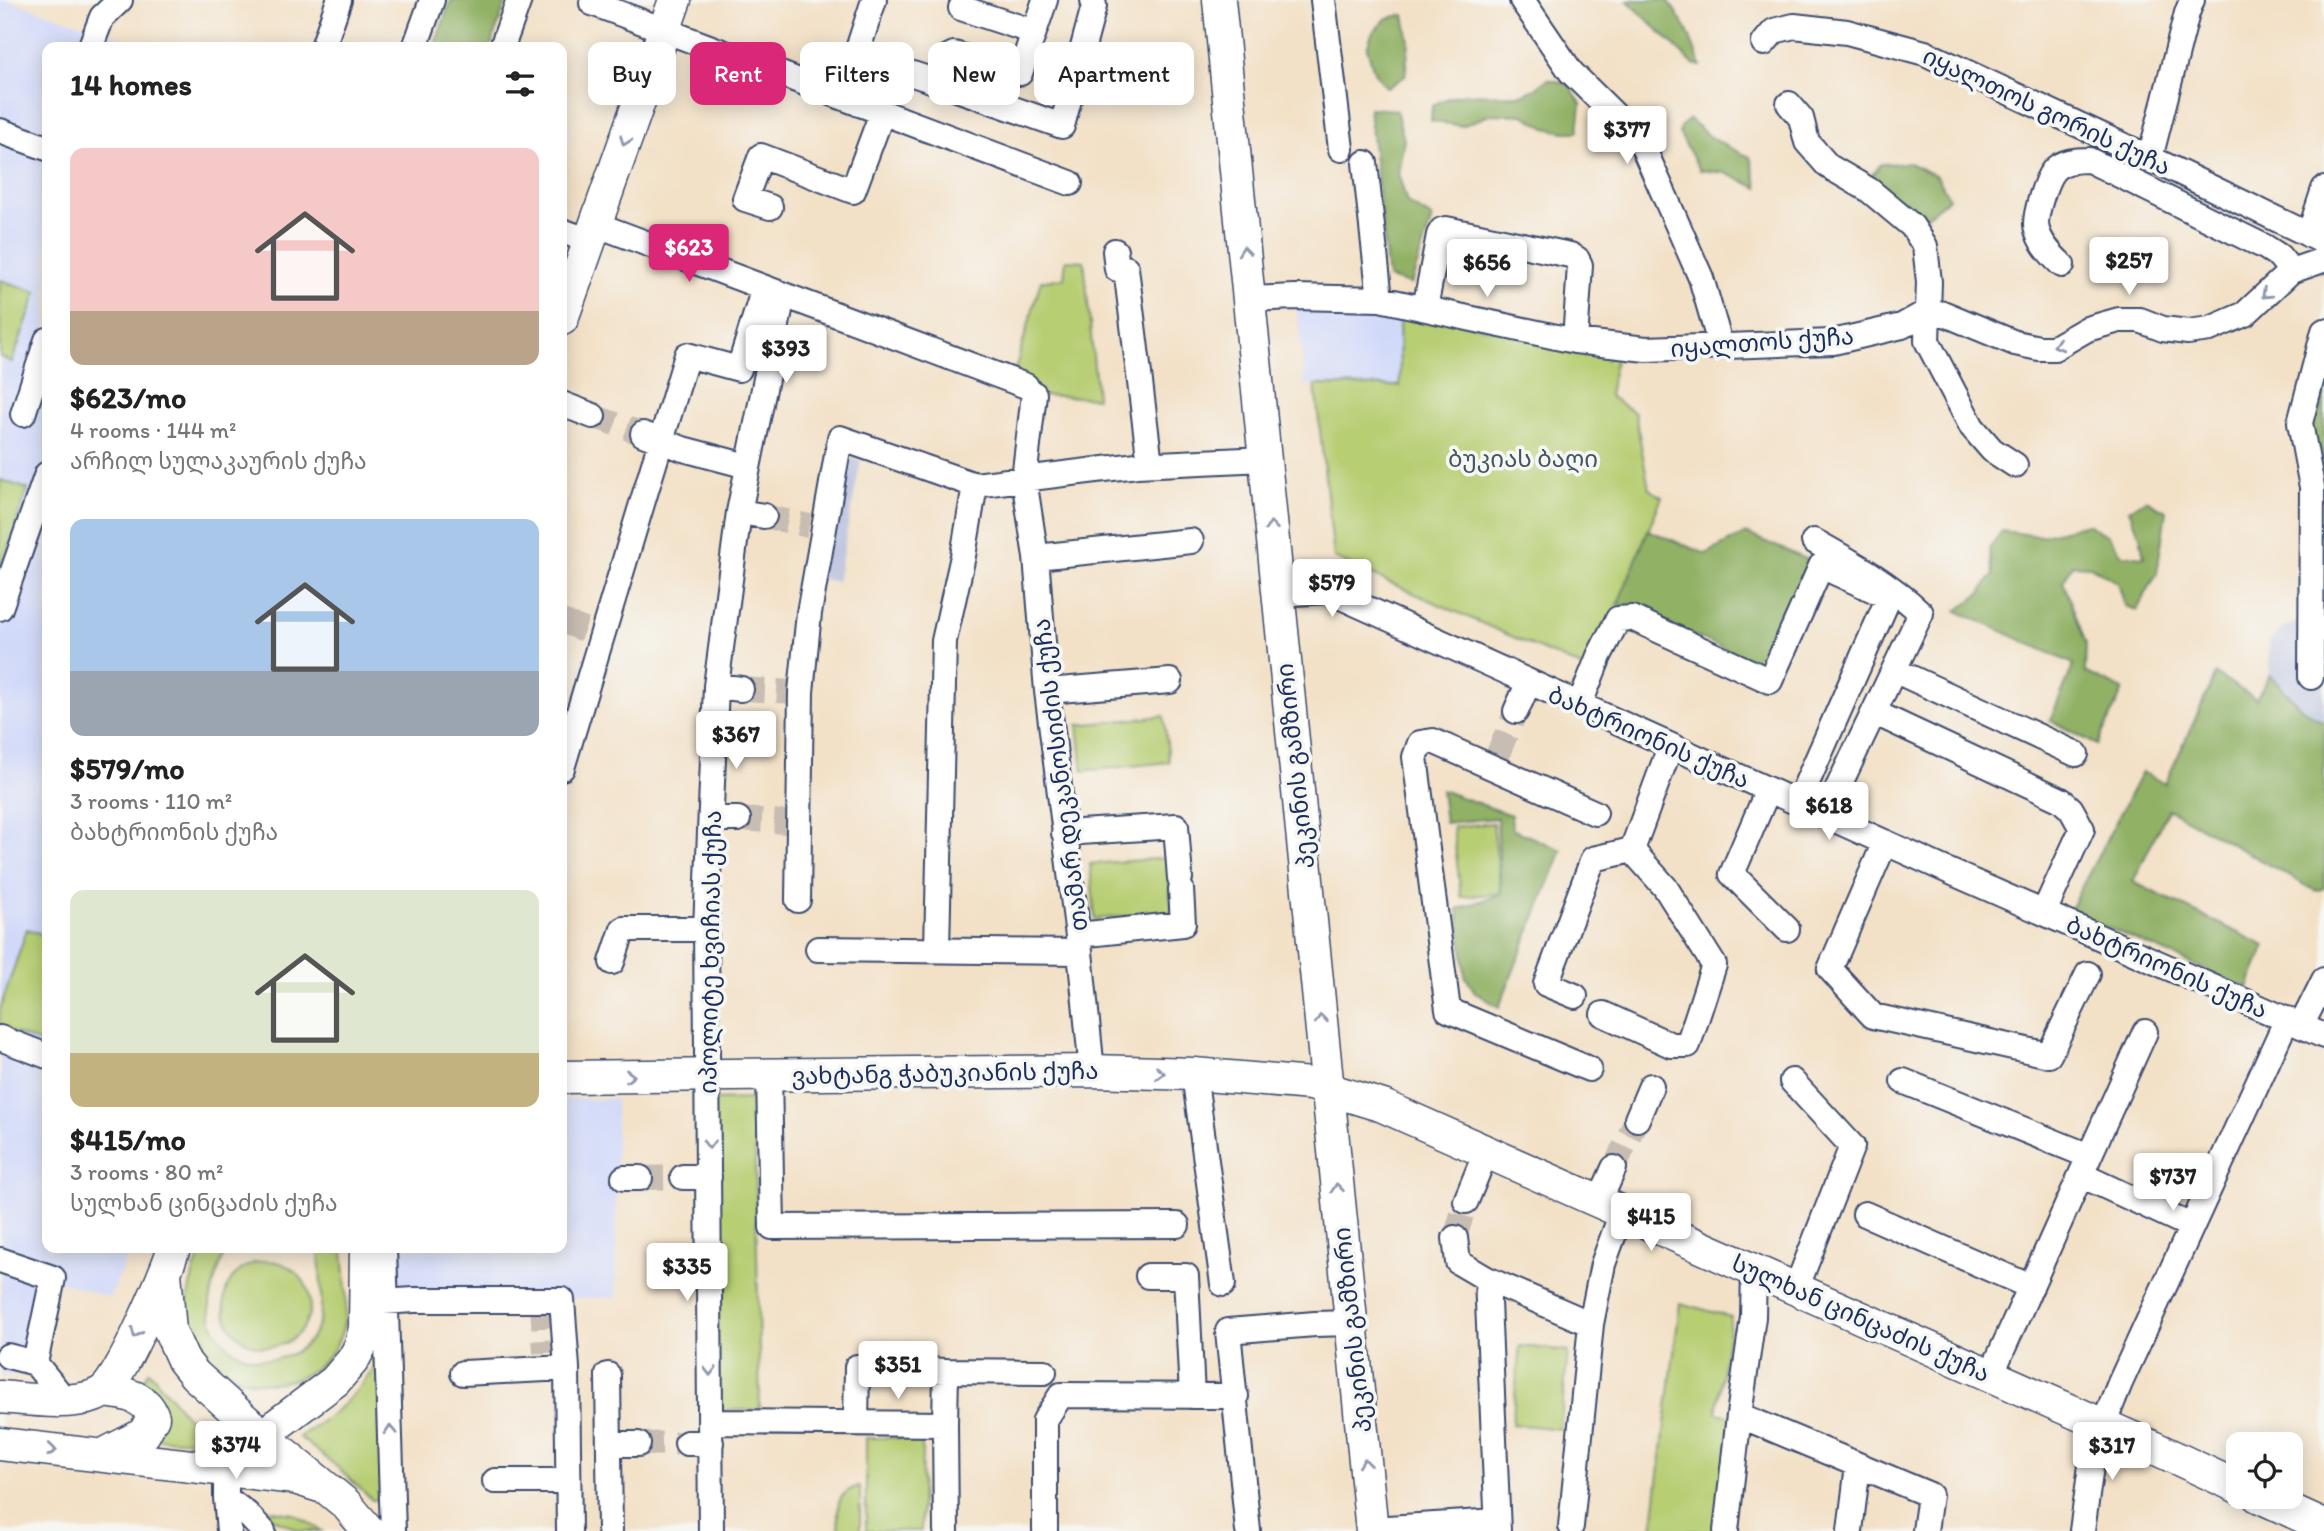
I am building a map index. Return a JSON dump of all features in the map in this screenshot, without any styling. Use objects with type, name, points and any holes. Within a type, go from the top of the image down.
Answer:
[{"type":"main road","points":[[567,297],[582,232],[675,0]]},
{"type":"main road","name":"პეკინის გამზირი","points":[[1219,0],[1372,1530]]},
{"type":"main road","name":"ვახტანგ ჭაბუკიანის ქუჩა","points":[[567,1077],[1092,1071],[1298,1081],[1327,1087]]},
{"type":"main road","name":"სულხან ცინცაძის ქუჩა","points":[[1327,1087],[1384,1106],[2226,1481]]},
{"type":"main road","points":[[351,1253],[373,1297]]},
{"type":"main road","points":[[185,1467],[231,1455],[264,1437],[344,1373],[361,1345],[373,1297],[367,1253]]},
{"type":"main road","points":[[104,1391],[125,1358],[170,1261]]},
{"type":"main road","points":[[170,1261],[167,1313],[175,1344],[195,1375],[264,1437],[328,1488],[363,1523]]},
{"type":"main road","points":[[7,1400],[81,1399],[104,1391],[125,1393],[138,1399],[150,1409],[153,1417],[144,1434],[103,1455]]},
{"type":"main road","points":[[214,1393],[246,1404],[270,1406],[317,1395]]},
{"type":"main road","points":[[0,1444],[185,1467],[226,1484],[295,1478],[328,1488]]},
{"type":"main road","points":[[2280,1509],[2305,1524]]},
{"type":"street","points":[[325,42],[339,0]]},
{"type":"street","points":[[417,42],[432,0]]},
{"type":"street","points":[[504,42],[519,0]]},
{"type":"street","points":[[860,42],[874,0]]},
{"type":"street","points":[[1020,73],[1045,0]]},
{"type":"street","points":[[1002,105],[1062,126],[1094,6],[1093,0]]},
{"type":"street","points":[[1323,0],[1341,149]]},
{"type":"street","points":[[1522,0],[1571,72],[1640,140],[1701,278],[1724,347]]},
{"type":"street","points":[[592,3],[800,82]]},
{"type":"street","points":[[2150,158],[2190,6]]},
{"type":"street","points":[[93,42],[111,8]]},
{"type":"street","points":[[961,8],[1034,32]]},
{"type":"street","name":"იყალთოს გორის ქუჩა","points":[[1764,43],[1774,31],[1794,26],[1847,33],[1925,53],[2317,239]]},
{"type":"street","points":[[1789,104],[1801,118],[1807,142],[1828,166],[1869,190],[1912,226],[1925,246],[1929,282],[1927,341],[1972,426],[1992,450],[2015,465]]},
{"type":"street","points":[[862,105],[1070,183]]},
{"type":"street","points":[[770,207],[746,199],[761,156],[853,191],[883,113]]},
{"type":"street","points":[[0,131],[42,146]]},
{"type":"street","points":[[2062,265],[2049,253],[2036,226],[2040,201],[2053,170],[2073,160],[2089,160],[2266,247],[2279,256],[2291,271]]},
{"type":"street","points":[[1365,163],[1380,299]]},
{"type":"street","points":[[2317,239],[2324,189]]},
{"type":"street","points":[[1426,308],[1442,230],[1570,255],[1577,259],[1580,265],[1575,341]]},
{"type":"street","points":[[567,747],[594,634],[652,437],[687,355],[739,369],[773,291],[582,232]]},
{"type":"street","points":[[1115,251],[1117,269],[1126,268],[1150,464]]},
{"type":"street","points":[[1927,313],[1945,314],[2015,343],[2039,348],[2054,348],[2087,329],[2119,320],[2140,320],[2162,329],[2188,332],[2210,329],[2245,314],[2291,271],[2324,260]]},
{"type":"street","name":"თამარ დეკანოსიძის ქუჩა","points":[[773,291],[1030,390],[1024,479],[1036,557],[1047,691],[1079,943],[1092,1071]]},
{"type":"street","name":"იპოლიტე ხვიჩიას ქუჩა","points":[[711,1531],[703,1436],[709,1177],[706,929],[716,686],[773,291]]},
{"type":"street","name":"იყალთოს ქუჩა","points":[[1248,299],[1380,299],[1575,341],[1646,349],[1833,342],[1902,326],[1927,313]]},
{"type":"street","points":[[2311,677],[2312,487],[2300,423],[2324,331]]},
{"type":"street","points":[[23,414],[42,355]]},
{"type":"street","points":[[567,406],[593,416]]},
{"type":"street","points":[[652,437],[747,466]]},
{"type":"street","points":[[798,900],[793,822],[798,692],[809,613],[816,528],[840,438],[975,485],[1150,464],[1265,459]]},
{"type":"street","points":[[937,949],[944,640],[963,556],[975,485]]},
{"type":"street","points":[[0,608],[42,488]]},
{"type":"street","points":[[739,512],[764,516]]},
{"type":"street","points":[[1036,557],[1191,541]]},
{"type":"street","points":[[1814,541],[1863,569],[1921,613],[1825,815]]},
{"type":"street","points":[[1579,706],[1599,656],[1618,619],[1632,618],[1770,681],[1821,566],[1889,597],[1798,803]]},
{"type":"street","name":"ბახტრიონის ქუჩა","points":[[1278,594],[1328,592],[1528,684],[2324,1036]]},
{"type":"street","points":[[1894,670],[2076,754]]},
{"type":"street","points":[[1047,691],[1170,681]]},
{"type":"street","points":[[1516,711],[1528,684]]},
{"type":"street","points":[[716,686],[741,689]]},
{"type":"street","points":[[1884,717],[2061,800],[2071,809],[2082,829],[2044,912]]},
{"type":"street","points":[[1589,1069],[1448,1010],[1415,757],[1420,743],[1433,741],[1495,762],[1595,813]]},
{"type":"street","points":[[1632,850],[1670,747]]},
{"type":"street","points":[[1768,790],[1732,874],[1787,929]]},
{"type":"street","points":[[711,819],[738,818]]},
{"type":"street","points":[[818,949],[937,949],[1079,943],[1183,924],[1177,826],[1064,833]]},
{"type":"street","points":[[1885,842],[1830,969],[1873,1016],[2049,1055],[2088,974]]},
{"type":"street","points":[[1575,996],[1546,984],[1593,859],[1632,850]]},
{"type":"street","points":[[1603,1014],[1671,1045],[1688,1045],[1714,965],[1665,887],[1632,850]]},
{"type":"street","points":[[612,962],[623,929],[706,929]]},
{"type":"street","points":[[2082,1531],[2091,1466],[2103,1425],[2120,1383],[2192,1226],[2294,1022],[2324,980]]},
{"type":"street","points":[[1992,1375],[2145,1032]]},
{"type":"street","points":[[0,1038],[42,1054]]},
{"type":"street","points":[[1194,1074],[1223,1284]]},
{"type":"street","points":[[769,1075],[772,1227],[1177,1225]]},
{"type":"street","points":[[1792,1081],[1852,1146],[1796,1289]]},
{"type":"street","points":[[1903,1081],[2085,1166],[2192,1226]]},
{"type":"street","points":[[1637,1119],[1651,1087]]},
{"type":"street","points":[[1466,1201],[1486,1152]]},
{"type":"street","points":[[1571,1526],[1591,1324],[1603,1265],[1614,1168]]},
{"type":"street","points":[[683,1177],[709,1177]]},
{"type":"street","points":[[1865,1214],[2031,1287]]},
{"type":"street","points":[[1455,1238],[1458,1262],[1487,1279],[1591,1324]]},
{"type":"street","points":[[383,1253],[373,1297],[393,1498],[393,1531]]},
{"type":"street","points":[[0,1260],[53,1278],[35,1363]]},
{"type":"street","points":[[1726,1531],[1753,1317],[1754,1270]]},
{"type":"street","points":[[1148,1276],[1186,1276],[1192,1396]]},
{"type":"street","points":[[1372,1530],[1498,1526],[1487,1279]]},
{"type":"street","points":[[373,1297],[415,1300],[562,1300],[552,1363],[568,1481],[569,1531]]},
{"type":"street","points":[[1248,1531],[1228,1331],[1351,1323]]},
{"type":"street","points":[[8,1356],[35,1363],[65,1400]]},
{"type":"street","points":[[463,1373],[552,1363]]},
{"type":"street","points":[[856,1423],[857,1367],[1044,1372]]},
{"type":"street","points":[[946,1371],[946,1531]]},
{"type":"street","points":[[608,1375],[610,1531]]},
{"type":"street","points":[[1045,1531],[1045,1420],[1061,1395],[1236,1396]]},
{"type":"street","points":[[1739,1415],[1930,1495],[1925,1531]]},
{"type":"street","points":[[703,1436],[856,1423],[945,1424]]},
{"type":"street","points":[[610,1444],[638,1444]]},
{"type":"street","points":[[1850,1531],[1858,1465]]},
{"type":"street","points":[[495,1481],[568,1481]]},
{"type":"street","points":[[226,1484],[263,1531]]},
{"type":"street","points":[[226,1484],[229,1531]]},
{"type":"street","points":[[363,1523],[387,1507],[393,1498]]},
{"type":"shaded area","points":[[0,0],[8,0],[135,42],[42,42],[42,1253],[129,1253],[110,1298],[53,1279],[41,1373],[1,1376]]},
{"type":"shaded area","points":[[1296,303],[1399,310],[1400,386],[1305,385]]},
{"type":"shaded area","points":[[839,456],[861,460],[837,582],[815,577]]},
{"type":"shaded area","points":[[2324,611],[2324,722],[2302,709],[2270,675],[2269,641],[2282,628]]},
{"type":"shaded area","points":[[567,1099],[616,1099],[616,1298],[395,1300],[393,1253],[567,1253]]},
{"type":"green space","points":[[451,0],[507,0],[492,42],[436,42]]},
{"type":"green space","points":[[1627,0],[1668,0],[1687,30],[1701,66],[1693,64]]},
{"type":"green space","points":[[1404,15],[1409,42],[1405,76],[1387,88],[1374,72],[1367,48],[1372,33],[1387,18]]},
{"type":"green space","points":[[1548,79],[1569,84],[1581,104],[1578,132],[1546,128],[1523,115],[1492,114],[1462,126],[1431,121],[1432,106],[1445,99],[1468,94],[1524,94]]},
{"type":"green space","points":[[1369,108],[1396,110],[1404,140],[1398,173],[1407,203],[1432,218],[1411,284],[1388,278]]},
{"type":"green space","points":[[1690,119],[1710,137],[1750,157],[1758,188],[1725,173],[1700,170],[1679,133],[1682,125]]},
{"type":"green space","points":[[1909,163],[1937,176],[1949,198],[1927,216],[1910,213],[1869,178],[1881,164]]},
{"type":"green space","points":[[1066,260],[1084,261],[1097,398],[1040,395],[1015,370],[1041,281],[1064,278]]},
{"type":"green space","points":[[0,280],[37,292],[12,362],[0,357]]},
{"type":"green space","name":"ბუკიას ბაღი","points":[[1399,310],[1616,355],[1609,396],[1635,413],[1649,489],[1662,497],[1588,670],[1334,558],[1315,385],[1400,386]]},
{"type":"green space","points":[[2324,368],[2324,488],[2306,426]]},
{"type":"green space","points":[[0,480],[28,489],[0,570]]},
{"type":"green space","points":[[2146,500],[2166,511],[2157,573],[2137,610],[2125,606],[2118,583],[2090,566],[2073,565],[2063,581],[2086,644],[2085,672],[2123,690],[2097,745],[2050,720],[2074,664],[1957,611],[1981,593],[1993,574],[1989,548],[2002,531],[2041,536],[2087,524],[2109,536],[2122,555],[2144,557],[2140,536],[2129,510]]},
{"type":"green space","points":[[1648,530],[1706,554],[1746,533],[1815,563],[1767,666],[1618,604]]},
{"type":"green space","points":[[2216,674],[2256,699],[2270,675],[2302,709],[2324,722],[2324,888],[2316,891],[2168,809],[2133,882],[2265,946],[2248,988],[2069,911],[2142,772],[2165,784]]},
{"type":"green space","points":[[1164,716],[1169,762],[1083,771],[1078,725]]},
{"type":"green space","points":[[1441,790],[1511,815],[1512,829],[1562,850],[1499,1007],[1475,992],[1465,976],[1458,909],[1501,894],[1497,818],[1445,823]]},
{"type":"green space","points":[[1493,823],[1501,893],[1461,897],[1453,827]]},
{"type":"green space","points":[[1167,858],[1172,912],[1095,919],[1090,864]]},
{"type":"green space","points":[[27,929],[42,934],[42,1043],[0,1028],[0,1009]]},
{"type":"green space","points":[[754,1099],[760,1410],[717,1410],[711,1100]]},
{"type":"green space","points":[[200,1253],[224,1253],[210,1302],[216,1330],[227,1345],[243,1355],[262,1359],[280,1358],[298,1351],[311,1337],[320,1318],[319,1253],[343,1253],[346,1295],[344,1323],[332,1351],[313,1370],[288,1381],[262,1382],[235,1376],[212,1362],[196,1340],[188,1310],[190,1286]]},
{"type":"green space","points":[[267,1261],[291,1268],[303,1280],[310,1304],[303,1328],[291,1340],[267,1347],[243,1340],[231,1328],[224,1304],[231,1280],[243,1268]]},
{"type":"green space","points":[[1680,1303],[1731,1317],[1716,1413],[1731,1416],[1719,1531],[1652,1531]]},
{"type":"green space","points":[[1520,1346],[1568,1351],[1560,1429],[1512,1424]]},
{"type":"green space","points":[[380,1360],[381,1494],[376,1500],[372,1500],[335,1465],[299,1437],[344,1404]]},
{"type":"green space","points":[[149,1371],[207,1441],[156,1439],[140,1388]]},
{"type":"green space","points":[[866,1438],[922,1438],[921,1531],[866,1531]]},
{"type":"green space","points":[[860,1486],[860,1531],[839,1531],[838,1508],[841,1497]]},
{"type":"green space","points":[[261,1509],[294,1514],[322,1531],[300,1531],[260,1512]]},
{"type":"tunnel","points":[[593,416],[643,434]]},
{"type":"tunnel","points":[[764,516],[809,526]]},
{"type":"tunnel","points":[[567,623],[587,631]]},
{"type":"tunnel","points":[[741,689],[794,692]]},
{"type":"tunnel","points":[[1497,756],[1516,711]]},
{"type":"tunnel","points":[[738,819],[788,822]]},
{"type":"tunnel","points":[[1614,1168],[1637,1119]]},
{"type":"tunnel","points":[[640,1178],[683,1177]]},
{"type":"tunnel","points":[[1455,1238],[1466,1201]]},
{"type":"tunnel","points":[[542,1304],[545,1353]]},
{"type":"tunnel","points":[[638,1444],[687,1443]]}]
